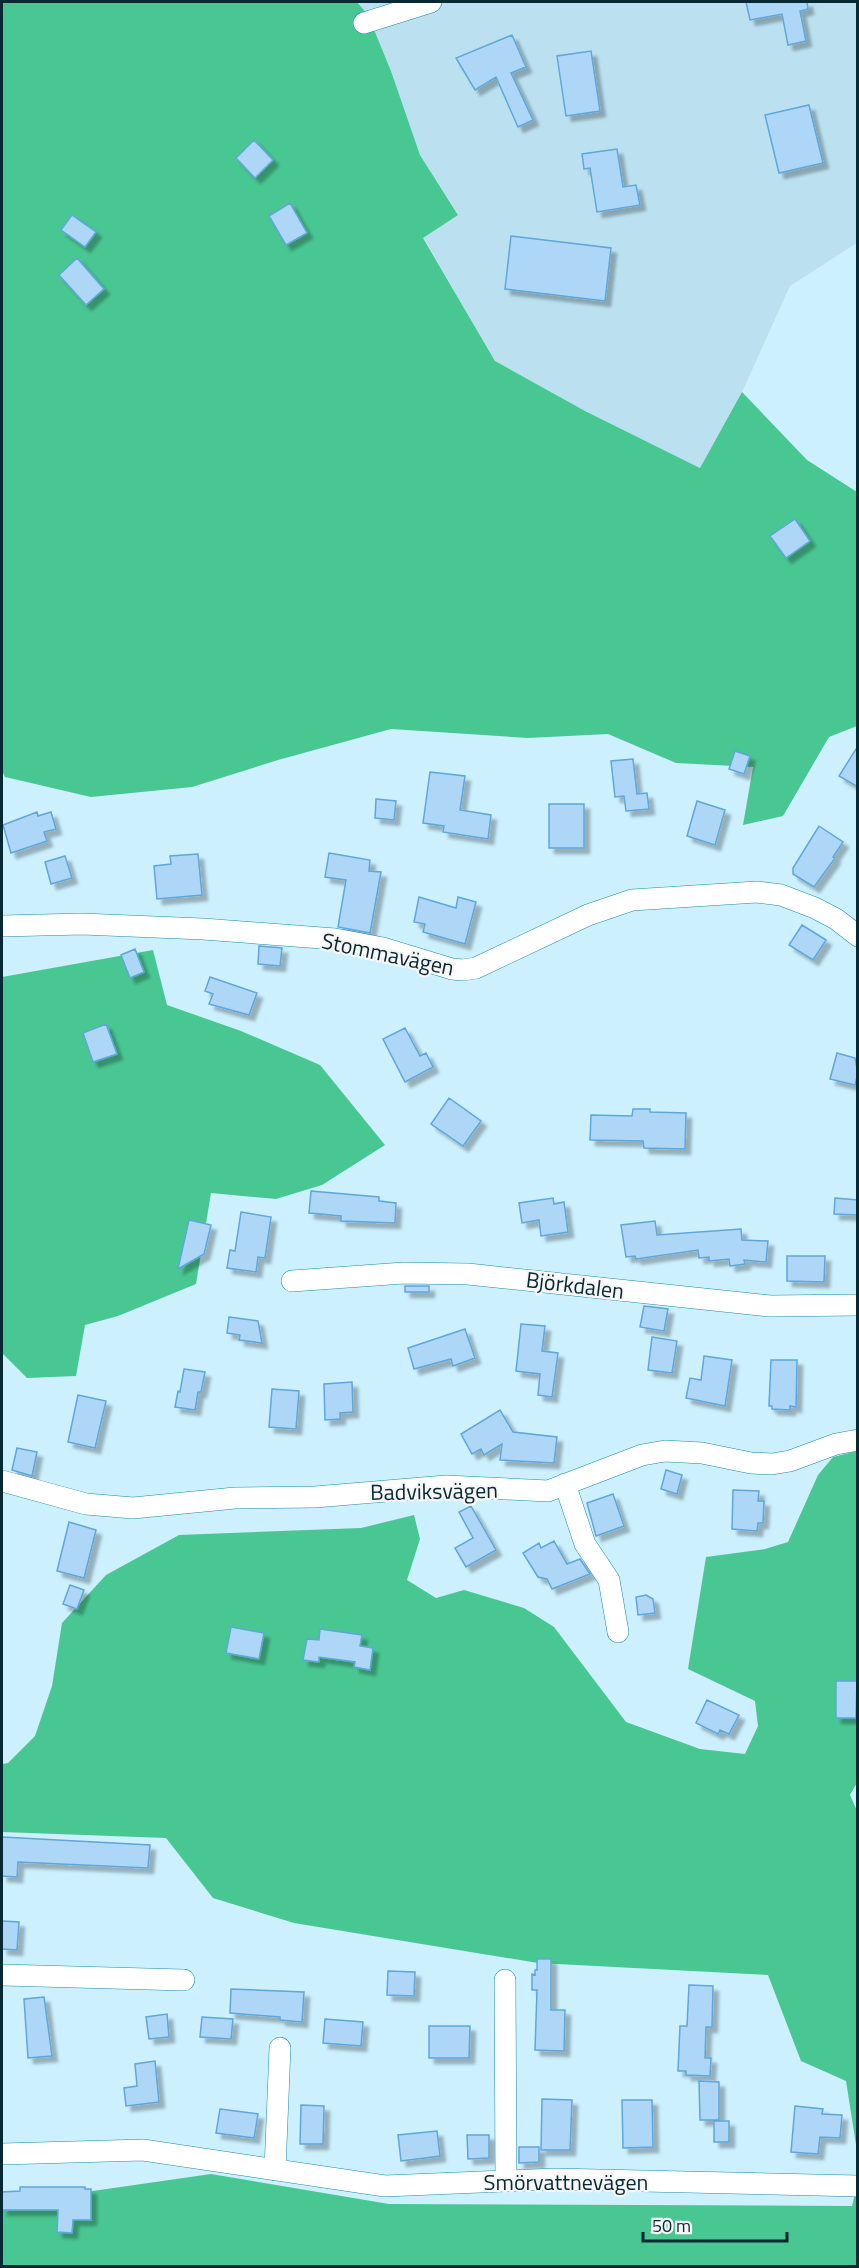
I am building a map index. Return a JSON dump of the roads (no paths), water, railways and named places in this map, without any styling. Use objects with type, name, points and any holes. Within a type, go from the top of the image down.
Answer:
[{"type":"street","points":[[364,23],[431,2]]},
{"type":"street","name":"Stommavägen","points":[[2,926],[82,924],[203,929],[335,939],[383,948],[452,969],[463,970],[477,968],[588,915],[632,900],[757,892],[782,895],[805,902],[837,919],[858,936]]},
{"type":"street","name":"Björkdalen","points":[[292,1281],[404,1273],[468,1274],[770,1306],[858,1305]]},
{"type":"street","name":"Badviksvägen","points":[[2,1481],[86,1504],[133,1508],[235,1498],[315,1497],[446,1486],[548,1491],[642,1455],[665,1451],[702,1453],[751,1463],[772,1464],[790,1461],[836,1444],[858,1440]]},
{"type":"street","points":[[565,1484],[585,1544],[609,1580],[618,1632]]},
{"type":"street","points":[[2,1975],[184,1980]]},
{"type":"street","points":[[505,1980],[506,2180]]},
{"type":"street","points":[[276,2170],[280,2049]]},
{"type":"street","name":"Smörvattnevägen","points":[[2,2154],[143,2150],[385,2186],[555,2179],[858,2186]]}]
